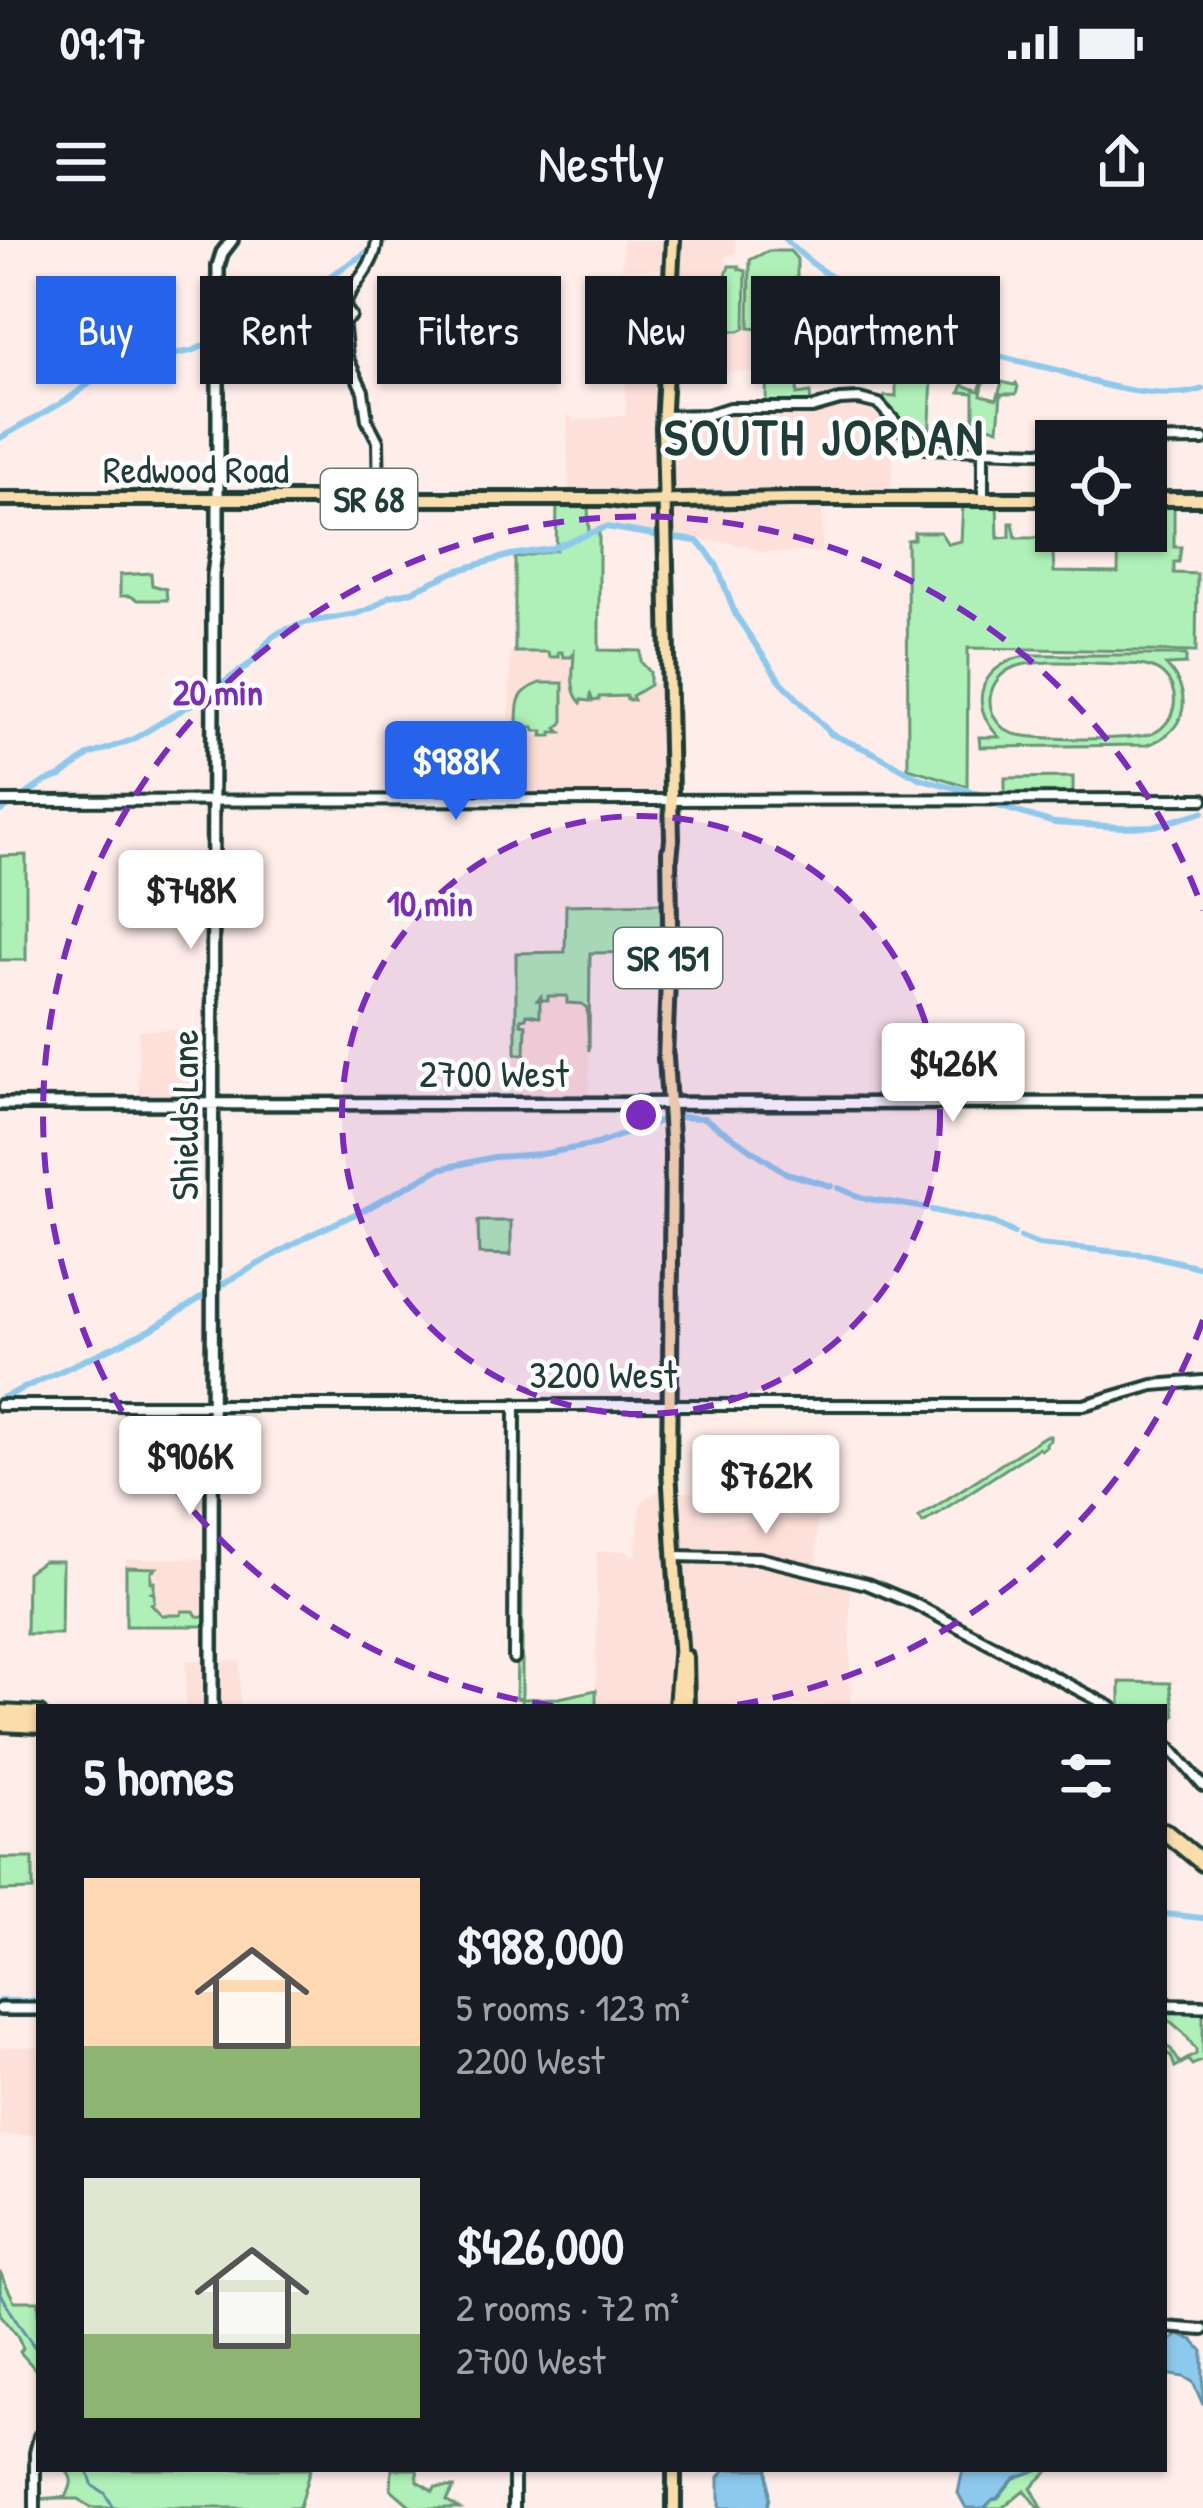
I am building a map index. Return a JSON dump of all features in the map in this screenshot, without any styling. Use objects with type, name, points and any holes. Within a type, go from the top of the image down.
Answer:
[{"type":"highway","points":[[681,1657],[685,1704]]},
{"type":"highway","points":[[0,1716],[36,1717]]},
{"type":"highway","points":[[1167,1829],[1203,1859]]},
{"type":"main road","name":"Shields Lane","points":[[212,1704],[213,575],[218,540],[218,266],[232,240]]},
{"type":"main road","name":"SR 151","points":[[669,800],[665,415],[670,240]]},
{"type":"main road","name":"Redwood Road","points":[[0,499],[1035,499]]},
{"type":"main road","points":[[1167,499],[1203,500]]},
{"type":"main road","name":"SR 151","points":[[668,687],[670,1404],[681,1657]]},
{"type":"main road","name":"2700 West","points":[[0,1103],[1203,1102]]},
{"type":"main road","name":"SR 151","points":[[677,1556],[684,1593],[685,1704]]},
{"type":"main road","points":[[1167,2005],[1203,2006]]},
{"type":"main road","points":[[0,2009],[36,2008]]},
{"type":"main road","points":[[672,2472],[672,2508]]},
{"type":"street","points":[[376,240],[373,261],[351,291],[346,335],[347,357],[378,441],[379,499]]},
{"type":"street","points":[[665,415],[707,415],[730,408],[811,408],[865,399],[883,407],[920,445],[1035,452]]},
{"type":"street","points":[[1167,440],[1203,440]]},
{"type":"street","points":[[982,499],[983,450]]},
{"type":"street","points":[[0,801],[1203,800]]},
{"type":"street","name":"3200 West","points":[[0,1405],[1088,1405],[1153,1385],[1203,1381]]},
{"type":"street","points":[[514,1404],[514,1658]]},
{"type":"street","points":[[677,1556],[759,1558],[873,1586],[1105,1704]]},
{"type":"street","points":[[1167,1745],[1203,1786]]},
{"type":"street","points":[[1167,2327],[1203,2330]]},
{"type":"street","points":[[35,2508],[36,2452]]},
{"type":"street","points":[[514,2472],[514,2508]]},
{"type":"shaded area","points":[[623,240],[663,240],[663,269],[622,269]]},
{"type":"shaded area","points":[[677,240],[736,240],[736,254],[726,256],[726,276],[676,276]]},
{"type":"shaded area","points":[[727,330],[751,330],[751,372],[727,372]]},
{"type":"shaded area","points":[[626,384],[659,384],[658,418],[869,402],[893,420],[892,503],[822,503],[822,552],[763,552],[746,545],[606,529],[589,535],[569,504],[567,413],[575,421],[626,415]]},
{"type":"shaded area","points":[[641,651],[650,683],[662,684],[660,797],[508,795],[510,652]]},
{"type":"shaded area","points":[[516,953],[590,953],[589,1100],[515,1100]]},
{"type":"shaded area","points":[[139,1030],[209,1030],[210,1099],[139,1099]]},
{"type":"shaded area","points":[[658,1492],[698,1492],[699,1519],[817,1520],[816,1574],[850,1582],[850,1704],[596,1704],[597,1551],[636,1556],[645,1498]]},
{"type":"shaded area","points":[[126,1559],[209,1559],[210,1626],[126,1626]]},
{"type":"shaded area","points":[[186,1660],[240,1661],[240,1704],[186,1704]]},
{"type":"shaded area","points":[[0,2047],[36,2047],[36,2135],[0,2135]]},
{"type":"green space","points":[[768,251],[790,251],[797,259],[797,276],[751,276],[751,328],[749,328],[750,260]]},
{"type":"green space","points":[[729,266],[746,271],[745,328],[739,331],[727,331]]},
{"type":"green space","points":[[1002,382],[1018,387],[1016,394],[1001,394],[998,429],[986,425],[974,429],[974,393],[960,392],[963,385],[979,391],[983,384],[981,395],[997,399]]},
{"type":"green space","points":[[766,384],[797,384],[797,395],[810,393],[811,404],[766,403]]},
{"type":"green space","points":[[896,384],[932,384],[929,444],[916,438],[883,401],[885,396],[896,397]]},
{"type":"green space","points":[[997,503],[998,538],[1010,537],[1013,523],[1016,538],[1035,538],[1035,552],[1053,552],[1054,572],[1118,573],[1118,552],[1167,552],[1167,506],[1174,506],[1174,547],[1181,547],[1174,573],[1197,574],[1196,652],[968,648],[967,786],[908,768],[907,540],[914,539],[914,532],[940,532],[948,544],[961,541],[963,504]]},
{"type":"green space","points":[[557,504],[588,504],[589,534],[599,531],[599,650],[641,651],[650,685],[632,696],[634,700],[626,696],[593,701],[591,696],[581,703],[573,686],[574,652],[571,657],[558,652],[558,657],[549,657],[548,652],[515,652],[515,558],[556,550]]},
{"type":"green space","points":[[151,573],[152,585],[166,589],[167,600],[120,596],[120,575]]},
{"type":"green space","points":[[1030,655],[1186,655],[1186,664],[1166,665],[1181,688],[1182,711],[1171,731],[1147,745],[980,747],[979,737],[999,737],[983,710],[984,685],[1014,659]],"holes":[[[1053,662],[1143,665],[1156,670],[1172,687],[1172,713],[1162,728],[1144,736],[1057,738],[1004,729],[991,710],[994,684],[1015,667]]]},
{"type":"green space","points":[[540,683],[563,683],[563,723],[557,728],[561,732],[552,732],[552,736],[542,736],[543,731],[534,727],[517,727],[520,699]]},
{"type":"green space","points":[[467,746],[502,746],[501,798],[467,798]]},
{"type":"green space","points":[[1073,777],[1073,795],[1005,795],[1005,778]]},
{"type":"green space","points":[[26,855],[26,960],[0,960],[0,856]]},
{"type":"green space","points":[[665,903],[664,952],[590,953],[589,1051],[587,1008],[567,1003],[567,996],[541,1000],[541,996],[537,1000],[540,1016],[527,1014],[521,1019],[526,1025],[525,1054],[516,1054],[516,953],[565,952],[566,905]]},
{"type":"green space","points":[[478,1221],[511,1221],[511,1255],[479,1254]]},
{"type":"green space","points":[[1045,1436],[1050,1440],[1041,1450],[923,1523],[919,1517]]},
{"type":"green space","points":[[43,1561],[62,1561],[61,1634],[26,1634],[27,1572]]},
{"type":"green space","points":[[126,1567],[156,1568],[151,1572],[151,1604],[162,1615],[194,1611],[208,1617],[208,1626],[126,1626]]},
{"type":"green space","points":[[522,1580],[522,1699],[516,1698]]},
{"type":"green space","points":[[1120,1682],[1170,1683],[1175,1715],[1167,1729],[1167,1704],[1120,1704]]},
{"type":"green space","points":[[596,1690],[596,1704],[522,1704],[522,1699]]},
{"type":"green space","points":[[0,1858],[33,1858],[33,1890],[0,1891]]},
{"type":"green space","points":[[1167,2008],[1203,2009],[1203,2060],[1192,2065],[1188,2060],[1175,2067],[1167,2047],[1180,2063],[1196,2050],[1170,2021]]},
{"type":"green space","points":[[0,2272],[14,2301],[36,2301],[36,2372],[20,2352],[23,2348],[17,2335],[0,2314]]},
{"type":"green space","points":[[67,2472],[309,2472],[299,2508],[90,2508],[78,2499],[37,2499],[65,2497],[70,2476]]},
{"type":"green space","points":[[392,2472],[417,2472],[418,2481],[433,2491],[454,2487],[446,2500],[459,2508],[413,2508],[391,2489]]},
{"type":"green space","points":[[1047,2472],[1031,2487],[1042,2508],[1024,2490],[1002,2508],[984,2508],[998,2498],[1014,2478]]},
{"type":"water","points":[[1178,2335],[1193,2340],[1203,2351],[1203,2405],[1193,2382],[1167,2374],[1167,2343]]},
{"type":"water","points":[[723,2472],[767,2472],[767,2508],[719,2508],[719,2477]]},
{"type":"water","points":[[962,2472],[1031,2472],[1014,2478],[984,2508],[966,2508],[958,2493]]},
{"type":"waterway","points":[[381,243],[387,240]]},
{"type":"waterway","points":[[786,240],[831,276]]},
{"type":"waterway","points":[[330,276],[372,249]]},
{"type":"waterway","points":[[0,438],[95,379],[150,358],[200,347]]},
{"type":"waterway","points":[[1000,356],[1116,388],[1162,394],[1203,389]]},
{"type":"waterway","points":[[218,687],[251,663],[282,631],[356,614],[456,571],[550,549],[606,527],[660,536]]},
{"type":"waterway","points":[[675,538],[697,541],[706,550],[735,614],[778,678],[831,734],[919,778],[982,795]]},
{"type":"waterway","points":[[24,796],[89,755],[132,740],[210,693]]},
{"type":"waterway","points":[[0,811],[11,805]]},
{"type":"waterway","points":[[998,806],[1054,823],[1121,827],[1154,826],[1203,812]]},
{"type":"waterway","points":[[675,1117],[704,1118],[786,1173],[831,1186]]},
{"type":"waterway","points":[[366,1209],[439,1169],[597,1144],[663,1120]]},
{"type":"waterway","points":[[838,1188],[863,1198],[926,1208]]},
{"type":"waterway","points":[[216,1288],[364,1210]]},
{"type":"waterway","points":[[932,1210],[994,1223],[1014,1233]]},
{"type":"waterway","points":[[1021,1237],[1038,1244],[1149,1255],[1203,1268]]},
{"type":"waterway","points":[[0,1399],[152,1329],[210,1292]]},
{"type":"waterway","points":[[1167,1914],[1203,1918]]},
{"type":"waterway","points":[[0,2001],[36,2001]]},
{"type":"waterway","points":[[0,2291],[36,2349]]},
{"type":"waterway","points":[[88,2472],[93,2486],[113,2508]]},
{"type":"district","name":"SOUTH JORDAN","points":[[825,437]]}]
